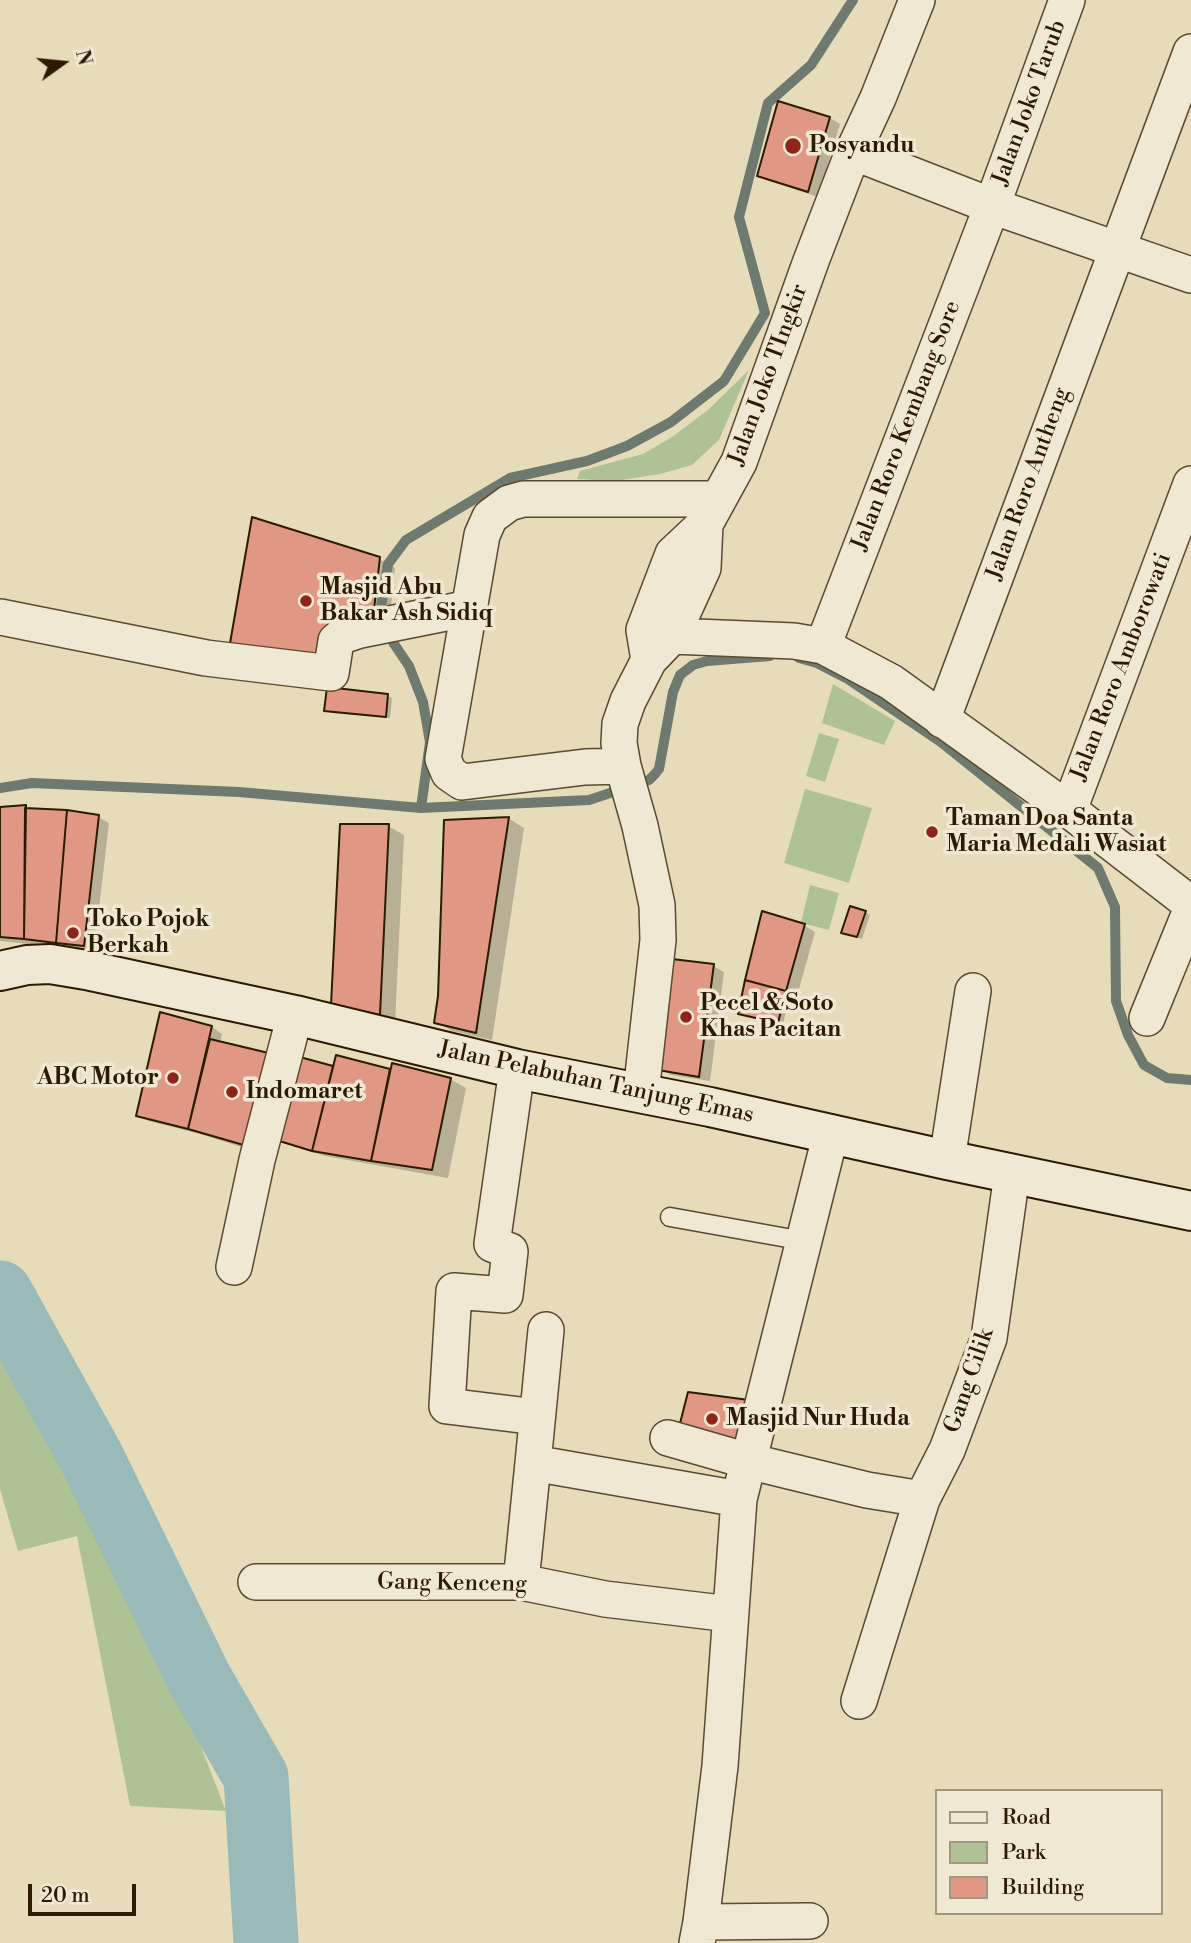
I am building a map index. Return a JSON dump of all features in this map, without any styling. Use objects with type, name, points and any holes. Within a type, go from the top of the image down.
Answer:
[{"type":"main road","name":"Jalan Pelabuhan Tanjung Emas","points":[[0,971],[27,965],[50,964],[295,1015],[517,1069],[831,1133],[1191,1211]]},
{"type":"street","points":[[878,98],[917,0]]},
{"type":"street","name":"Jalan Joko Tarub","points":[[992,206],[1067,0]]},
{"type":"street","name":"Jalan Roro Antheng","points":[[942,720],[1191,52]]},
{"type":"street","name":"Jalan Joko TIngkir","points":[[641,1093],[658,940],[657,905],[619,743],[620,724],[655,642],[702,568],[712,512],[739,462],[811,261],[853,152],[878,98]]},
{"type":"street","name":"Jalan Joko TIngkir","points":[[811,261],[814,201],[843,119],[878,98]]},
{"type":"street","points":[[853,152],[992,206],[1191,275]]},
{"type":"street","name":"Jalan Roro Kembang Sore","points":[[822,646],[992,206]]},
{"type":"street","name":"Jalan Roro Amborowati","points":[[1069,810],[1191,484]]},
{"type":"street","points":[[625,771],[585,767],[462,782],[449,774],[443,760],[482,535],[490,517],[509,503],[523,499],[712,512]]},
{"type":"street","points":[[0,617],[206,658],[331,673],[336,641],[342,636],[470,608]]},
{"type":"street","points":[[655,642],[794,641],[822,646],[891,682],[1069,810],[1191,904]]},
{"type":"street","points":[[1147,1018],[1191,911]]},
{"type":"street","points":[[0,952],[50,964]]},
{"type":"street","points":[[947,1160],[973,991]]},
{"type":"street","points":[[234,1267],[257,1160],[295,1015]]},
{"type":"street","points":[[517,1069],[492,1244],[510,1251],[505,1295],[454,1291],[447,1406],[537,1417]]},
{"type":"street","points":[[810,1921],[699,1933],[720,1766],[739,1499],[831,1133]]},
{"type":"street","name":"Gang Cilik","points":[[859,1701],[922,1499],[947,1450],[989,1338],[1012,1174]]},
{"type":"street","points":[[521,1582],[546,1330]]},
{"type":"street","points":[[668,1438],[867,1490],[922,1499]]},
{"type":"street","points":[[533,1464],[739,1499]]},
{"type":"street","name":"Gang Kenceng","points":[[256,1582],[521,1582],[606,1599],[730,1614]]},
{"type":"lane","points":[[670,1217],[804,1241]]},
{"type":"green space","points":[[749,370],[719,440],[692,465],[660,474],[615,481],[577,479],[580,471],[643,454],[672,437],[708,410]]},
{"type":"green space","points":[[833,684],[895,721],[884,745],[822,723]]},
{"type":"green space","points":[[819,733],[839,739],[825,782],[806,776]]},
{"type":"green space","points":[[805,789],[872,808],[849,883],[784,863]]},
{"type":"green space","points":[[810,885],[839,893],[829,930],[801,923]]},
{"type":"green space","points":[[0,1353],[173,1675],[226,1811],[130,1806],[77,1536],[18,1551],[0,1489]]},
{"type":"building","name":"Posyandu","points":[[778,101],[830,117],[808,192],[757,176]]},
{"type":"building","name":"Masjid Abu Bakar Ash Sidiq","points":[[252,517],[380,557],[372,627],[336,619],[327,665],[229,649]]},
{"type":"building","points":[[327,687],[388,694],[386,717],[324,711]]},
{"type":"building","points":[[26,805],[24,939],[0,937],[0,807]]},
{"type":"building","points":[[25,808],[67,810],[56,943],[24,939]]},
{"type":"building","points":[[67,810],[99,815],[84,946],[56,943]]},
{"type":"building","points":[[509,817],[476,1033],[434,1023],[438,996],[444,820]]},
{"type":"building","points":[[340,824],[389,824],[380,1015],[331,1005]]},
{"type":"building","points":[[850,906],[866,911],[857,937],[841,933]]},
{"type":"building","points":[[762,911],[805,924],[786,991],[745,980]]},
{"type":"building","name":"Pecel & Soto Khas Pacitan","points":[[672,959],[714,964],[699,1077],[658,1070]]},
{"type":"building","points":[[745,980],[786,991],[778,1023],[738,1014]]},
{"type":"building","name":"ABC Motor","points":[[160,1012],[212,1026],[188,1129],[136,1116]]},
{"type":"building","name":"Indomaret","points":[[210,1039],[277,1055],[254,1148],[188,1129]]},
{"type":"building","points":[[336,1055],[390,1069],[371,1161],[312,1151]]},
{"type":"building","points":[[296,1056],[333,1066],[312,1151],[276,1140]]},
{"type":"building","points":[[392,1063],[451,1078],[432,1170],[371,1161]]},
{"type":"building","name":"Masjid Nur Huda","points":[[688,1392],[749,1400],[735,1453],[676,1439]]},
{"type":"waterway","points":[[421,808],[430,742],[423,702],[409,666],[388,635],[381,607],[388,564],[406,540],[510,478],[587,461],[627,446],[671,422],[724,381],[765,313],[739,217],[768,103],[811,65],[853,0]]},
{"type":"waterway","points":[[0,788],[32,783],[239,792],[421,808],[589,800],[649,780],[659,769],[673,692],[680,675],[693,665],[707,661],[770,656]]},
{"type":"waterway","points":[[799,658],[817,663],[848,679],[941,742],[1098,868],[1115,907],[1116,1001],[1128,1035],[1144,1065],[1167,1078],[1191,1080]]},
{"type":"waterway","points":[[0,1293],[91,1457],[200,1680],[256,1777],[266,1943]]},
{"type":"place","name":"Posyandu","points":[[793,146]]},
{"type":"place","name":"Masjid Abu Bakar Ash Sidiq","points":[[306,601]]},
{"type":"place","name":"Taman Doa Santa Maria Medali Wasiat","points":[[932,832]]},
{"type":"place","name":"Toko Pojok Berkah","points":[[73,933]]},
{"type":"place","name":"Pecel & Soto Khas Pacitan","points":[[686,1017]]},
{"type":"place","name":"ABC Motor","points":[[173,1078]]},
{"type":"place","name":"Indomaret","points":[[232,1092]]},
{"type":"place","name":"Masjid Nur Huda","points":[[712,1419]]}]
